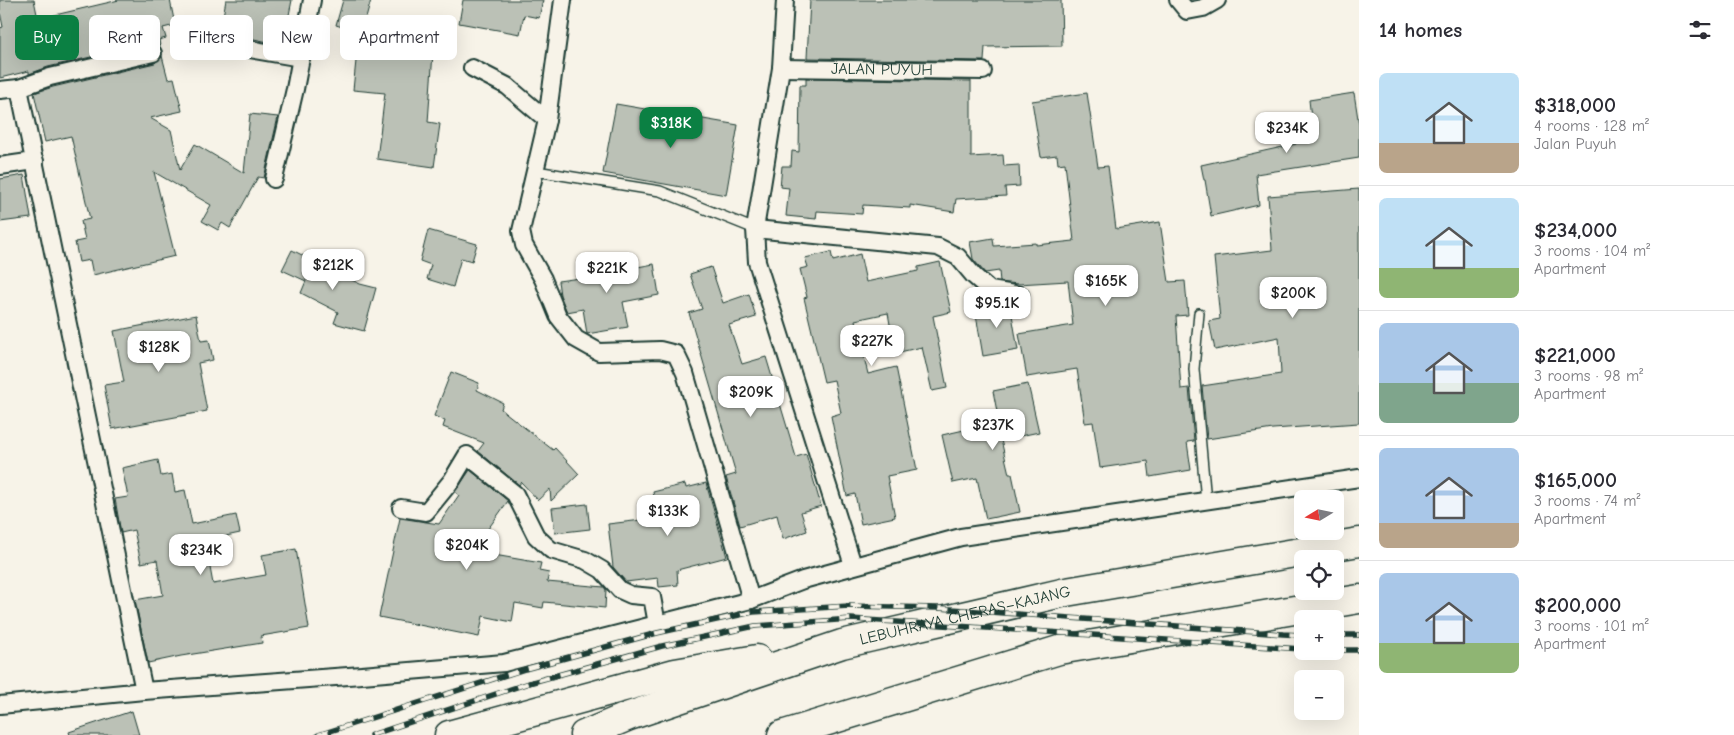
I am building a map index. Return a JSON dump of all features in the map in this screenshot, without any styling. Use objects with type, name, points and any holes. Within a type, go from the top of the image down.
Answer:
[{"type":"highway","name":"LEBUHRAYA CHERAS–KAJANG","points":[[584,735],[629,716],[842,644],[1066,592],[1359,542]]},
{"type":"highway","points":[[782,735],[1059,650],[1359,599]]},
{"type":"highway","points":[[449,735],[674,673],[842,644]]},
{"type":"highway","points":[[822,735],[861,711]]},
{"type":"street","points":[[309,15],[312,0]]},
{"type":"street","points":[[563,0],[547,120],[520,231],[524,245],[543,279],[558,316],[576,338],[599,352],[660,350],[676,354],[685,374],[751,600]]},
{"type":"street","points":[[785,0],[781,68],[754,229],[757,262],[853,565]]},
{"type":"street","points":[[1178,0],[1187,11],[1204,8],[1217,0]]},
{"type":"street","points":[[0,90],[19,88],[50,77],[123,60]]},
{"type":"street","points":[[274,179],[301,60]]},
{"type":"street","points":[[472,68],[507,86],[547,120]]},
{"type":"street","name":"JALAN PUYUH","points":[[781,68],[983,71]]},
{"type":"street","points":[[19,88],[144,691]]},
{"type":"street","points":[[0,166],[35,161]]},
{"type":"street","points":[[754,229],[938,247],[958,257],[974,276],[990,290],[1020,295]]},
{"type":"street","points":[[401,508],[426,512],[452,480],[467,455],[515,494],[536,536],[552,550],[585,560],[602,570],[620,590],[631,595],[652,597],[657,624]]},
{"type":"street","points":[[0,705],[144,691],[362,676],[504,662],[751,600],[803,580],[853,565],[961,538],[1359,478]]},
{"type":"lane","points":[[536,171],[660,191],[754,229]]},
{"type":"lane","points":[[1199,313],[1194,369],[1206,501]]},
{"type":"building","points":[[0,0],[34,0],[37,15],[15,15],[15,60],[78,60],[48,67],[29,74],[29,71],[0,78],[0,28],[3,27]]},
{"type":"building","points":[[119,0],[170,0],[173,15],[170,15],[170,26],[163,28],[166,38],[160,40],[160,15],[89,15],[89,57],[79,60],[79,15],[55,15]]},
{"type":"building","points":[[226,0],[292,0],[289,15],[263,15],[263,41],[253,39],[253,15],[223,15]]},
{"type":"building","points":[[343,0],[371,0],[367,15],[340,15],[340,26],[336,25]]},
{"type":"building","points":[[463,0],[543,0],[539,18],[524,15],[520,34],[459,23]]},
{"type":"building","points":[[810,0],[1061,0],[1062,46],[985,47],[984,61],[807,58]]},
{"type":"building","points":[[162,56],[168,79],[174,78],[182,111],[150,118],[171,130],[180,170],[195,144],[244,173],[250,114],[278,117],[264,178],[258,177],[230,228],[222,223],[218,230],[202,221],[211,205],[154,172],[175,256],[93,275],[90,260],[79,262],[75,242],[85,240],[81,221],[90,219],[71,136],[45,142],[34,93],[155,63]]},
{"type":"building","points":[[356,60],[432,60],[428,122],[440,124],[434,167],[377,159],[385,93],[353,90]]},
{"type":"building","points":[[806,78],[971,81],[971,157],[1003,155],[1004,166],[1019,165],[1020,186],[1005,187],[1006,196],[956,199],[954,212],[910,205],[910,208],[863,205],[862,214],[817,211],[816,219],[786,216],[789,188],[780,187],[782,166],[791,166],[792,151],[799,152],[800,85],[806,85]]},
{"type":"building","points":[[1087,93],[1098,167],[1108,166],[1116,229],[1160,222],[1169,282],[1185,281],[1188,315],[1176,316],[1181,389],[1189,388],[1194,441],[1187,442],[1191,470],[1150,477],[1148,461],[1100,468],[1093,422],[1085,423],[1077,369],[1027,377],[1019,334],[1073,325],[1068,281],[1018,284],[1000,282],[999,271],[985,273],[973,259],[970,242],[993,238],[994,246],[1036,243],[1036,245],[1074,241],[1065,163],[1058,164],[1057,155],[1041,157],[1032,101]]},
{"type":"building","points":[[1354,93],[1359,125],[1359,158],[1256,174],[1259,205],[1211,216],[1201,165],[1296,144],[1292,121],[1311,118],[1309,100]]},
{"type":"building","points":[[616,104],[738,125],[726,195],[603,173]]},
{"type":"building","points":[[24,175],[31,218],[0,222],[0,179]]},
{"type":"building","points":[[1359,189],[1359,423],[1273,429],[1207,439],[1202,386],[1281,374],[1279,337],[1215,350],[1209,321],[1220,319],[1214,257],[1272,250],[1268,196]]},
{"type":"building","points":[[428,230],[477,244],[472,261],[461,258],[453,287],[427,279],[431,265],[420,261]]},
{"type":"building","points":[[292,250],[360,284],[376,288],[364,331],[334,323],[338,312],[301,293],[306,281],[282,270]]},
{"type":"building","points":[[831,252],[833,261],[860,254],[866,282],[918,271],[918,267],[940,262],[951,312],[933,316],[947,388],[932,391],[922,347],[895,353],[888,313],[855,320],[868,374],[896,367],[917,470],[887,476],[895,517],[861,524],[855,494],[847,496],[831,416],[841,413],[834,380],[824,382],[804,298],[807,297],[800,269],[808,267],[805,258]]},
{"type":"building","points":[[602,262],[604,273],[654,264],[659,295],[623,302],[628,327],[587,334],[583,309],[567,312],[560,295],[558,281],[580,278],[578,267]]},
{"type":"building","points":[[711,267],[723,303],[749,294],[756,317],[729,325],[742,364],[766,357],[796,457],[806,454],[821,506],[801,512],[807,531],[783,539],[777,515],[740,526],[726,477],[736,474],[689,313],[702,309],[690,274]]},
{"type":"building","points":[[1010,303],[1018,350],[983,356],[975,309]]},
{"type":"building","points":[[196,315],[201,341],[209,340],[213,360],[198,363],[207,411],[112,429],[104,385],[124,382],[114,331]]},
{"type":"building","points":[[451,372],[479,383],[477,390],[503,403],[501,409],[553,450],[555,448],[579,474],[551,501],[550,489],[538,500],[521,482],[519,485],[478,451],[484,443],[443,427],[445,421],[434,416]]},
{"type":"building","points":[[1028,384],[1039,432],[1001,440],[1009,474],[1012,474],[1020,512],[986,519],[977,478],[953,483],[942,435],[999,422],[993,391]]},
{"type":"building","points":[[158,460],[161,476],[172,474],[175,492],[185,490],[192,524],[236,515],[240,533],[226,536],[228,546],[207,551],[213,584],[266,575],[262,555],[296,549],[309,628],[261,636],[262,643],[148,663],[135,600],[163,595],[157,560],[141,563],[134,530],[121,533],[115,499],[128,497],[122,468]]},
{"type":"building","points":[[470,470],[508,501],[478,543],[447,547],[541,563],[539,571],[549,573],[547,582],[604,587],[606,590],[605,608],[544,602],[543,608],[515,603],[512,622],[483,616],[479,637],[379,617],[400,518],[439,524],[459,495],[455,492]]},
{"type":"building","points":[[706,483],[727,557],[677,570],[678,585],[659,587],[658,578],[626,582],[613,567],[608,524],[659,518],[653,492],[685,484],[686,488]]},
{"type":"building","points":[[587,504],[590,529],[555,533],[552,508]]},
{"type":"building","points":[[132,711],[139,735],[70,735],[69,732]]},
{"type":"railway","points":[[318,735],[525,669],[657,633],[753,612],[849,606],[938,608],[1294,635]]},
{"type":"railway","points":[[371,735],[529,683],[662,646],[755,626],[851,619],[1294,648]]},
{"type":"railway","points":[[1344,635],[1359,635]]},
{"type":"railway","points":[[1344,650],[1359,650]]}]
